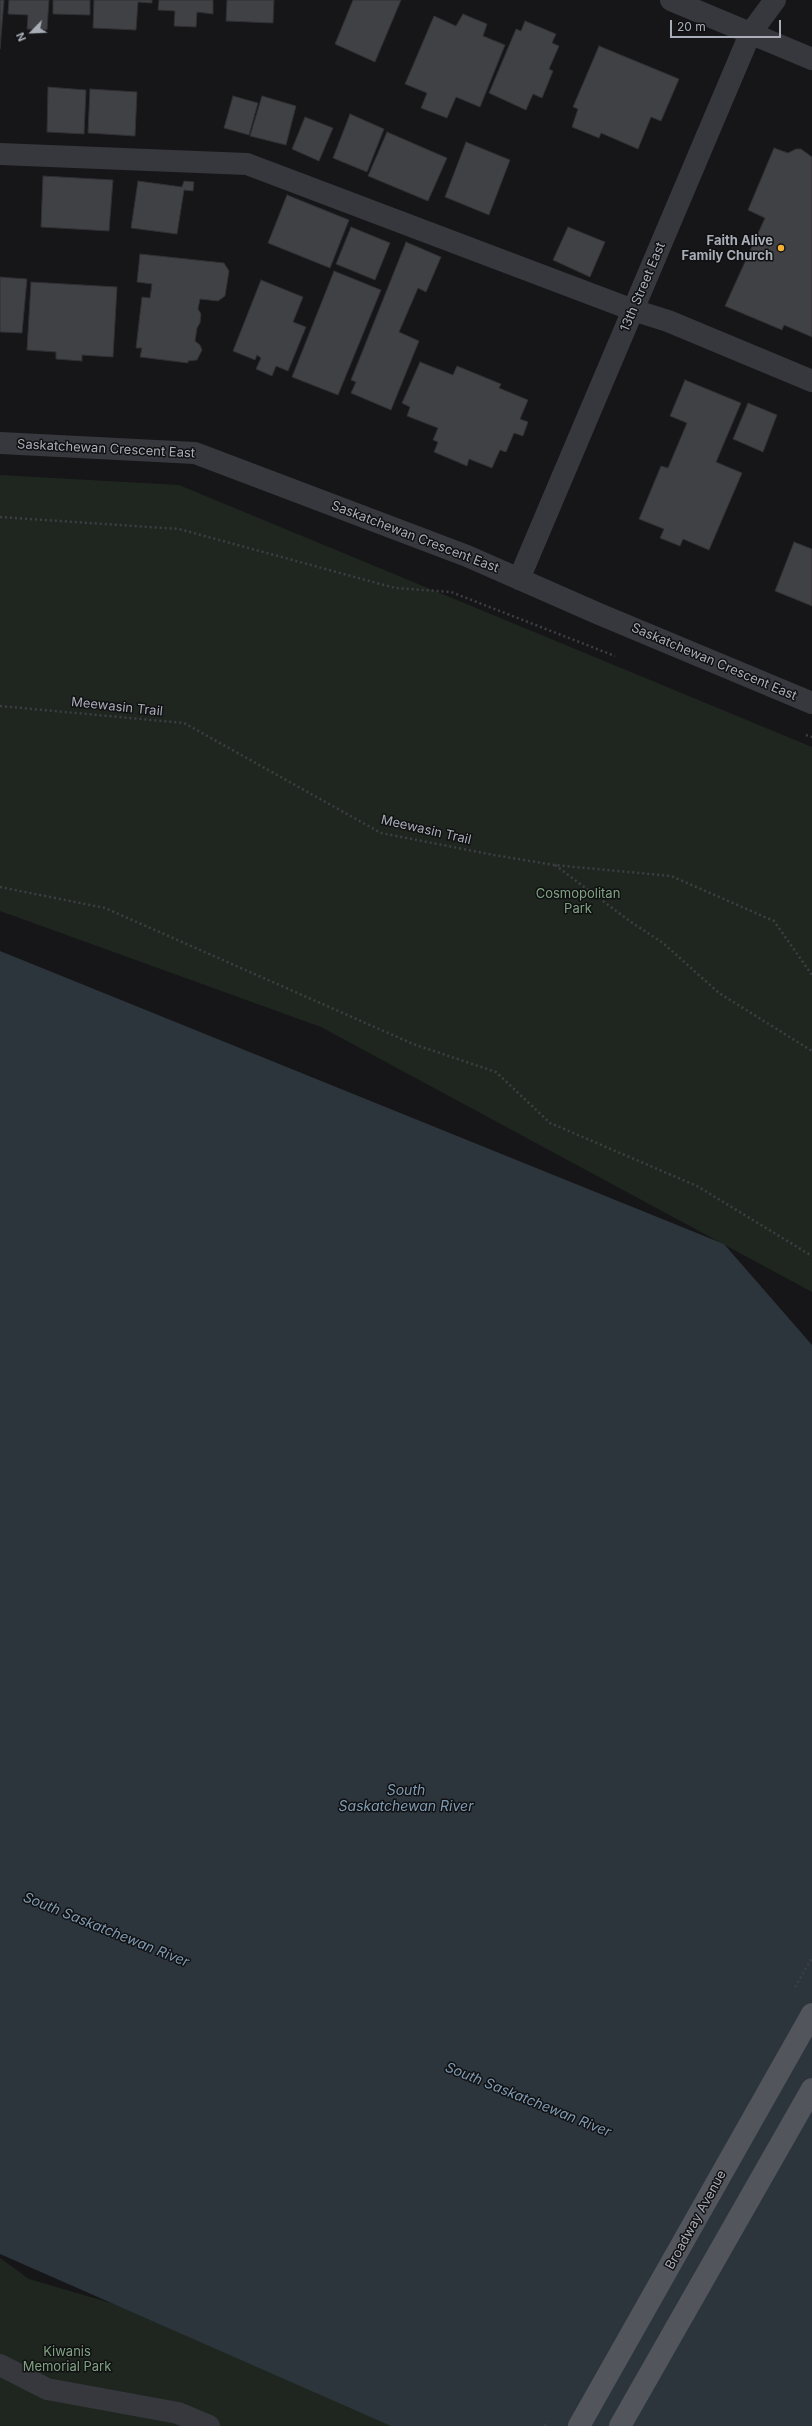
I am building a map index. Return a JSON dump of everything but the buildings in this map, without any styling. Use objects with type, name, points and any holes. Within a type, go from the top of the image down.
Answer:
[{"type":"main road","name":"Broadway Avenue","points":[[579,2426],[812,2014]]},
{"type":"main road","points":[[620,2426],[812,2089]]},
{"type":"street","points":[[671,0],[812,59]]},
{"type":"street","name":"13th Street East","points":[[519,579],[750,34],[775,0]]},
{"type":"street","points":[[0,154],[247,164],[634,310],[668,321],[812,381]]},
{"type":"street","name":"Saskatchewan Crescent East","points":[[0,443],[195,453],[460,553],[812,703]]},
{"type":"street","points":[[0,2365],[47,2389],[178,2413],[209,2426]]},
{"type":"path","points":[[0,516],[179,529],[395,588],[451,592],[616,657]]},
{"type":"path","name":"Meewasin Trail","points":[[0,706],[184,723],[381,833],[554,865],[671,876],[774,921],[812,975]]},
{"type":"path","points":[[805,734],[812,737]]},
{"type":"path","points":[[554,865],[631,922],[663,943],[719,993],[812,1051]]},
{"type":"path","points":[[0,888],[105,908],[413,1044],[496,1072],[550,1122],[697,1186],[812,1256]]},
{"type":"green space","name":"Cosmopolitan Park","points":[[0,475],[179,485],[812,747],[812,1292],[321,1027],[0,911]]},
{"type":"green space","name":"Kiwanis Memorial Park","points":[[0,2258],[29,2279],[217,2334],[396,2426],[0,2426]]},
{"type":"water","name":"South Saskatchewan River","points":[[0,951],[724,1244],[812,1345],[812,2426],[391,2426],[0,2254]]},
{"type":"place","name":"Faith Alive Family Church","points":[[781,248]]}]
